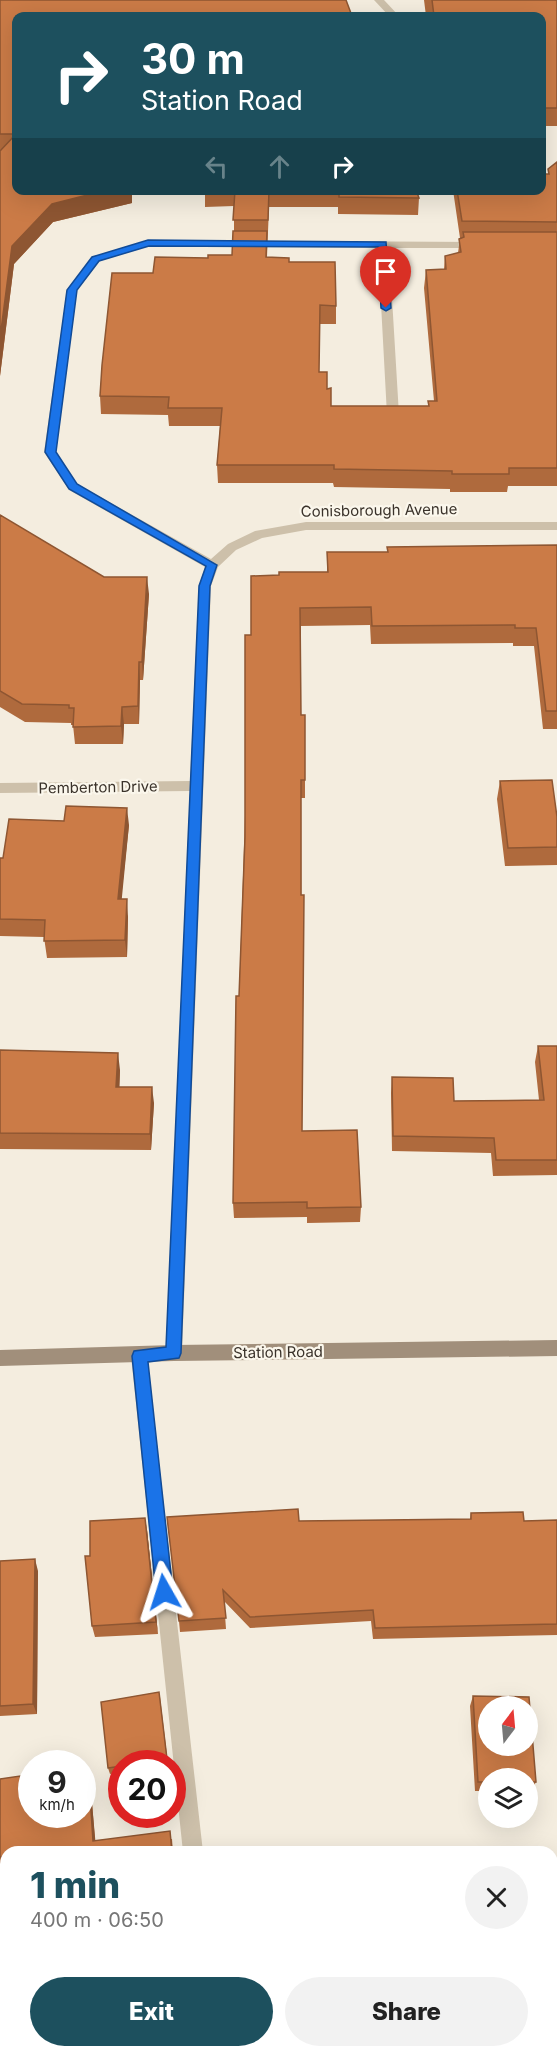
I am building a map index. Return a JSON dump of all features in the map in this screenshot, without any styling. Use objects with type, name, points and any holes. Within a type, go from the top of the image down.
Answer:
[{"type":"main road","name":"Station Road","points":[[0,1359],[174,1353],[557,1348]]},
{"type":"street","points":[[379,0],[390,12]]},
{"type":"street","points":[[174,1353],[205,586],[212,565],[73,487],[50,452],[72,290],[96,259],[148,243],[487,245]]},
{"type":"street","points":[[383,244],[393,415]]},
{"type":"street","name":"Conisborough Avenue","points":[[212,565],[232,547],[259,534],[306,526],[557,526]]},
{"type":"street","name":"Pemberton Drive","points":[[0,788],[197,786]]},
{"type":"street","points":[[139,1356],[192,1846]]},
{"type":"building","points":[[0,0],[346,0],[350,12],[12,12],[12,134],[0,134]]},
{"type":"building","points":[[432,0],[557,0],[557,108],[546,108],[546,12],[434,12]]},
{"type":"building","points":[[12,138],[12,195],[87,195],[52,204],[12,246],[0,338],[0,151]]},
{"type":"building","points":[[557,162],[557,222],[462,221],[458,195],[546,195],[548,169]]},
{"type":"building","points":[[235,195],[269,195],[268,220],[233,220]]},
{"type":"building","points":[[339,195],[418,195],[419,198],[339,197]]},
{"type":"building","points":[[233,231],[267,231],[266,257],[289,258],[289,262],[335,262],[336,306],[320,305],[319,372],[327,372],[327,389],[331,388],[331,406],[429,406],[428,401],[437,401],[426,270],[446,269],[445,256],[461,252],[459,239],[464,237],[463,232],[557,232],[557,468],[509,468],[509,474],[452,474],[452,471],[334,469],[334,465],[217,465],[222,408],[168,408],[169,397],[100,396],[112,273],[153,273],[155,257],[208,258],[208,255],[232,255]]},
{"type":"building","points":[[0,515],[104,577],[147,577],[142,662],[139,662],[138,706],[122,707],[121,726],[73,727],[74,708],[69,708],[69,705],[22,704],[0,691]]},
{"type":"building","points":[[557,545],[557,711],[546,711],[536,628],[515,628],[515,625],[372,626],[371,607],[300,608],[301,715],[305,715],[305,780],[301,780],[301,895],[304,895],[302,1131],[357,1130],[361,1207],[307,1208],[307,1202],[233,1203],[236,996],[239,996],[245,837],[245,635],[251,635],[251,576],[279,575],[279,572],[328,572],[327,552],[388,552],[387,547]]},
{"type":"building","points":[[552,780],[557,817],[557,847],[508,848],[500,781]]},
{"type":"building","points":[[66,806],[127,808],[118,899],[127,899],[125,940],[44,941],[45,920],[0,919],[0,858],[3,858],[9,819],[64,821]]},
{"type":"building","points":[[538,1046],[557,1046],[557,1160],[496,1160],[494,1138],[393,1136],[392,1077],[453,1078],[454,1101],[544,1100]]},
{"type":"building","points":[[0,1050],[118,1053],[116,1087],[152,1087],[150,1134],[0,1133]]},
{"type":"building","points":[[298,1509],[299,1521],[471,1519],[471,1513],[523,1512],[524,1521],[557,1520],[557,1624],[375,1628],[373,1610],[250,1617],[223,1590],[226,1618],[179,1621],[167,1517]]},
{"type":"building","points":[[145,1518],[156,1622],[92,1626],[85,1556],[90,1556],[90,1521]]},
{"type":"building","points":[[35,1559],[33,1704],[0,1706],[0,1561]]},
{"type":"building","points":[[159,1692],[166,1750],[108,1750],[108,1768],[101,1702]]},
{"type":"building","points":[[473,1696],[478,1696],[478,1756],[534,1756],[535,1768],[478,1768],[478,1782]]},
{"type":"building","points":[[18,1776],[18,1828],[92,1828],[93,1841],[170,1831],[171,1846],[0,1846],[0,1779]]},
{"type":"route","points":[[164,1592],[139,1356],[174,1353],[205,586],[212,565],[73,487],[50,452],[72,290],[96,259],[148,243],[383,244],[386,308]]}]
